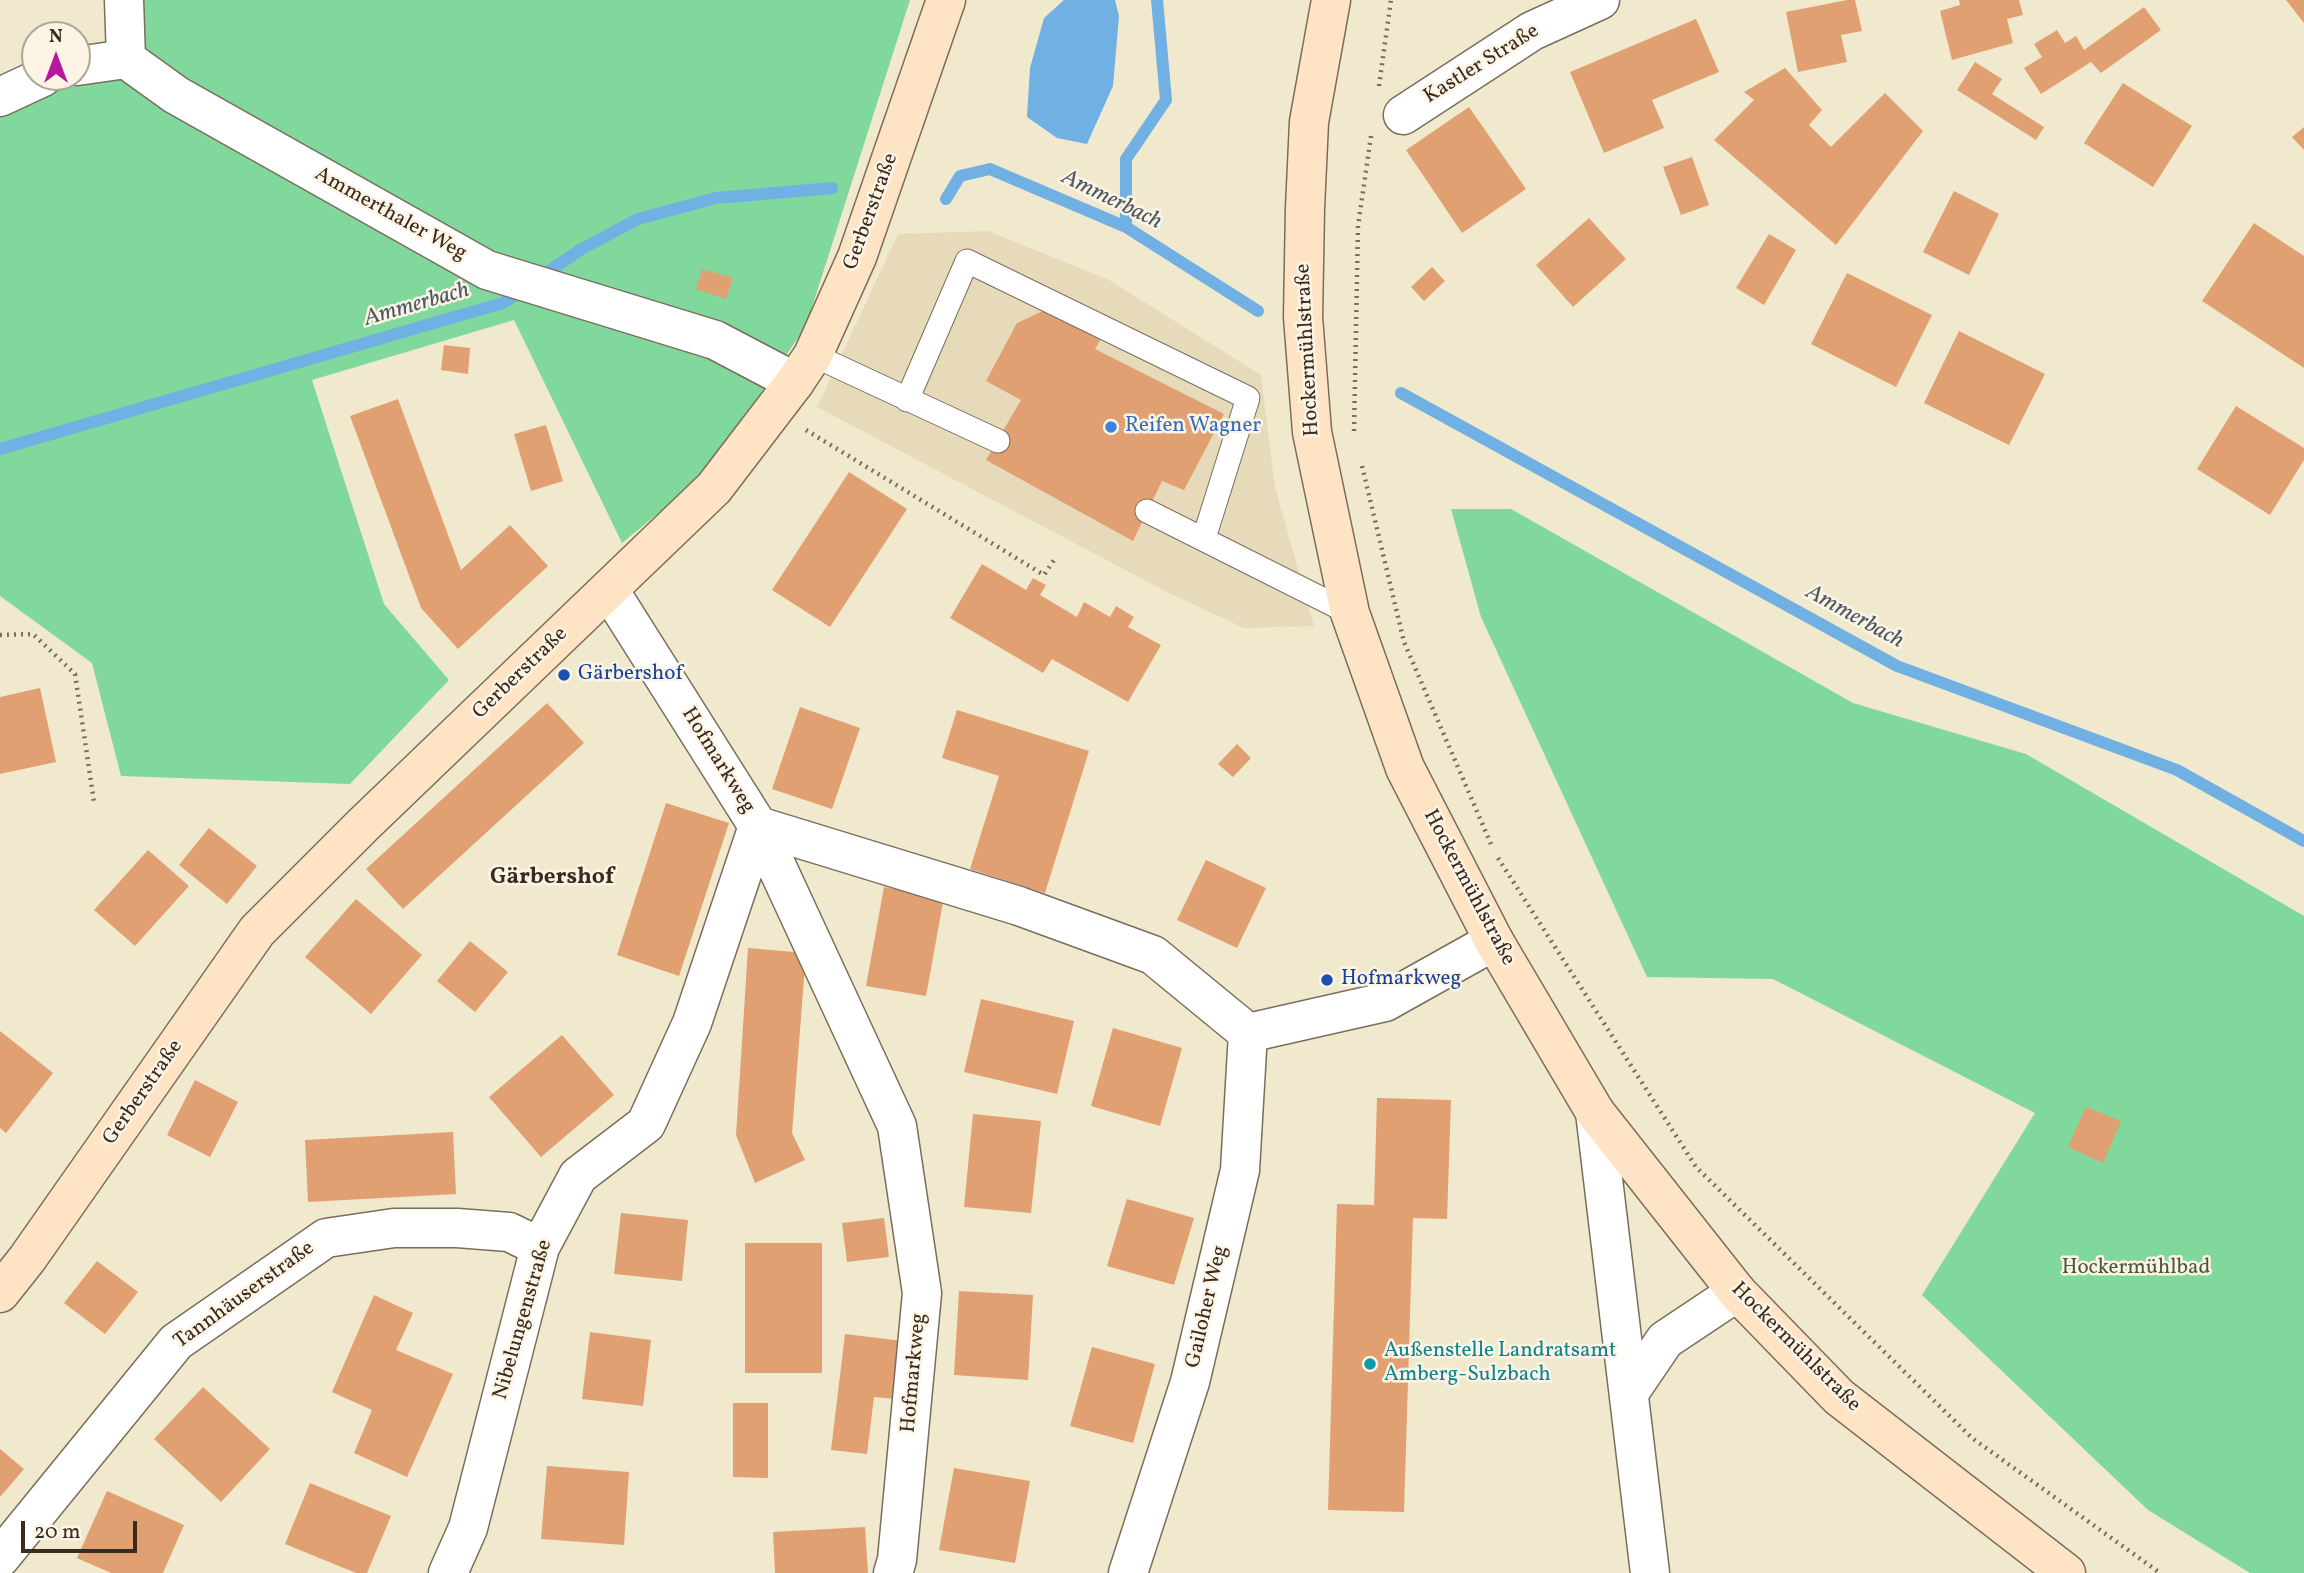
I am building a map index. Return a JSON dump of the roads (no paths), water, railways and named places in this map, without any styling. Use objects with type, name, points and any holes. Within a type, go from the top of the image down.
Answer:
[{"type":"main road","name":"Gerberstraße","points":[[0,1293],[27,1259],[257,930],[714,488],[794,382],[857,257],[946,0]]},
{"type":"main road","name":"Hockermühlstraße","points":[[1331,0],[1309,122],[1303,317],[1312,432],[1350,613],[1405,768],[1493,941],[1595,1112],[1737,1292],[1839,1397],[2066,1573]]},
{"type":"street","points":[[91,64],[126,59],[124,0]]},
{"type":"street","name":"Kastler Straße","points":[[1384,114],[1532,31],[1600,0]]},
{"type":"street","name":"Ammerthaler Weg","points":[[126,59],[176,95],[487,270],[715,340],[794,382]]},
{"type":"street","points":[[0,97],[21,87]]},
{"type":"street","name":"Hofmarkweg","points":[[609,590],[758,826],[897,1126],[922,1293],[897,1560],[893,1573]]},
{"type":"street","name":"Hofmarkweg","points":[[758,826],[1019,906],[1153,955],[1248,1033]]},
{"type":"street","name":"Nibelungenstraße","points":[[448,1573],[468,1528],[540,1247],[578,1175],[646,1125],[692,1023],[758,826]]},
{"type":"street","points":[[1248,1033],[1384,1002],[1493,941]]},
{"type":"street","name":"Gailoher Weg","points":[[1128,1573],[1190,1382],[1240,1170],[1248,1033]]},
{"type":"street","points":[[1595,1112],[1650,1573]]},
{"type":"street","name":"Tannhäuserstraße","points":[[0,1558],[176,1342],[326,1238],[394,1228],[457,1228],[509,1232],[540,1247]]},
{"type":"street","points":[[1629,1393],[1665,1339],[1737,1292]]},
{"type":"lane","points":[[907,400],[967,261],[1248,398],[1204,538]]},
{"type":"lane","points":[[794,382],[907,400],[998,440]]},
{"type":"lane","points":[[1147,511],[1350,613]]},
{"type":"water","points":[[1064,0],[1115,0],[1119,16],[1113,86],[1087,144],[1057,138],[1027,117],[1030,68],[1044,18]]},
{"type":"waterway","points":[[1126,227],[1126,159],[1166,100],[1157,0]]},
{"type":"waterway","name":"Ammerbach","points":[[946,199],[960,176],[990,169],[1126,227],[1258,311]]},
{"type":"waterway","name":"Ammerbach","points":[[539,278],[580,250],[638,219],[716,198],[832,188]]},
{"type":"waterway","name":"Ammerbach","points":[[0,449],[503,303],[524,289]]},
{"type":"waterway","name":"Ammerbach","points":[[1401,393],[1897,666],[2177,770],[2304,841]]},
{"type":"place","name":"Reifen Wagner","points":[[1111,427]]},
{"type":"place","name":"Gärbershof","points":[[564,675]]},
{"type":"place","name":"Hofmarkweg","points":[[1327,980]]},
{"type":"place","name":"Außenstelle Landratsamt Amberg-Sulzbach","points":[[1370,1364]]},
{"type":"district","name":"Gärbershof","points":[[552,879]]},
{"type":"park label","name":"Hockermühlbad","points":[[2136,1269]]}]
